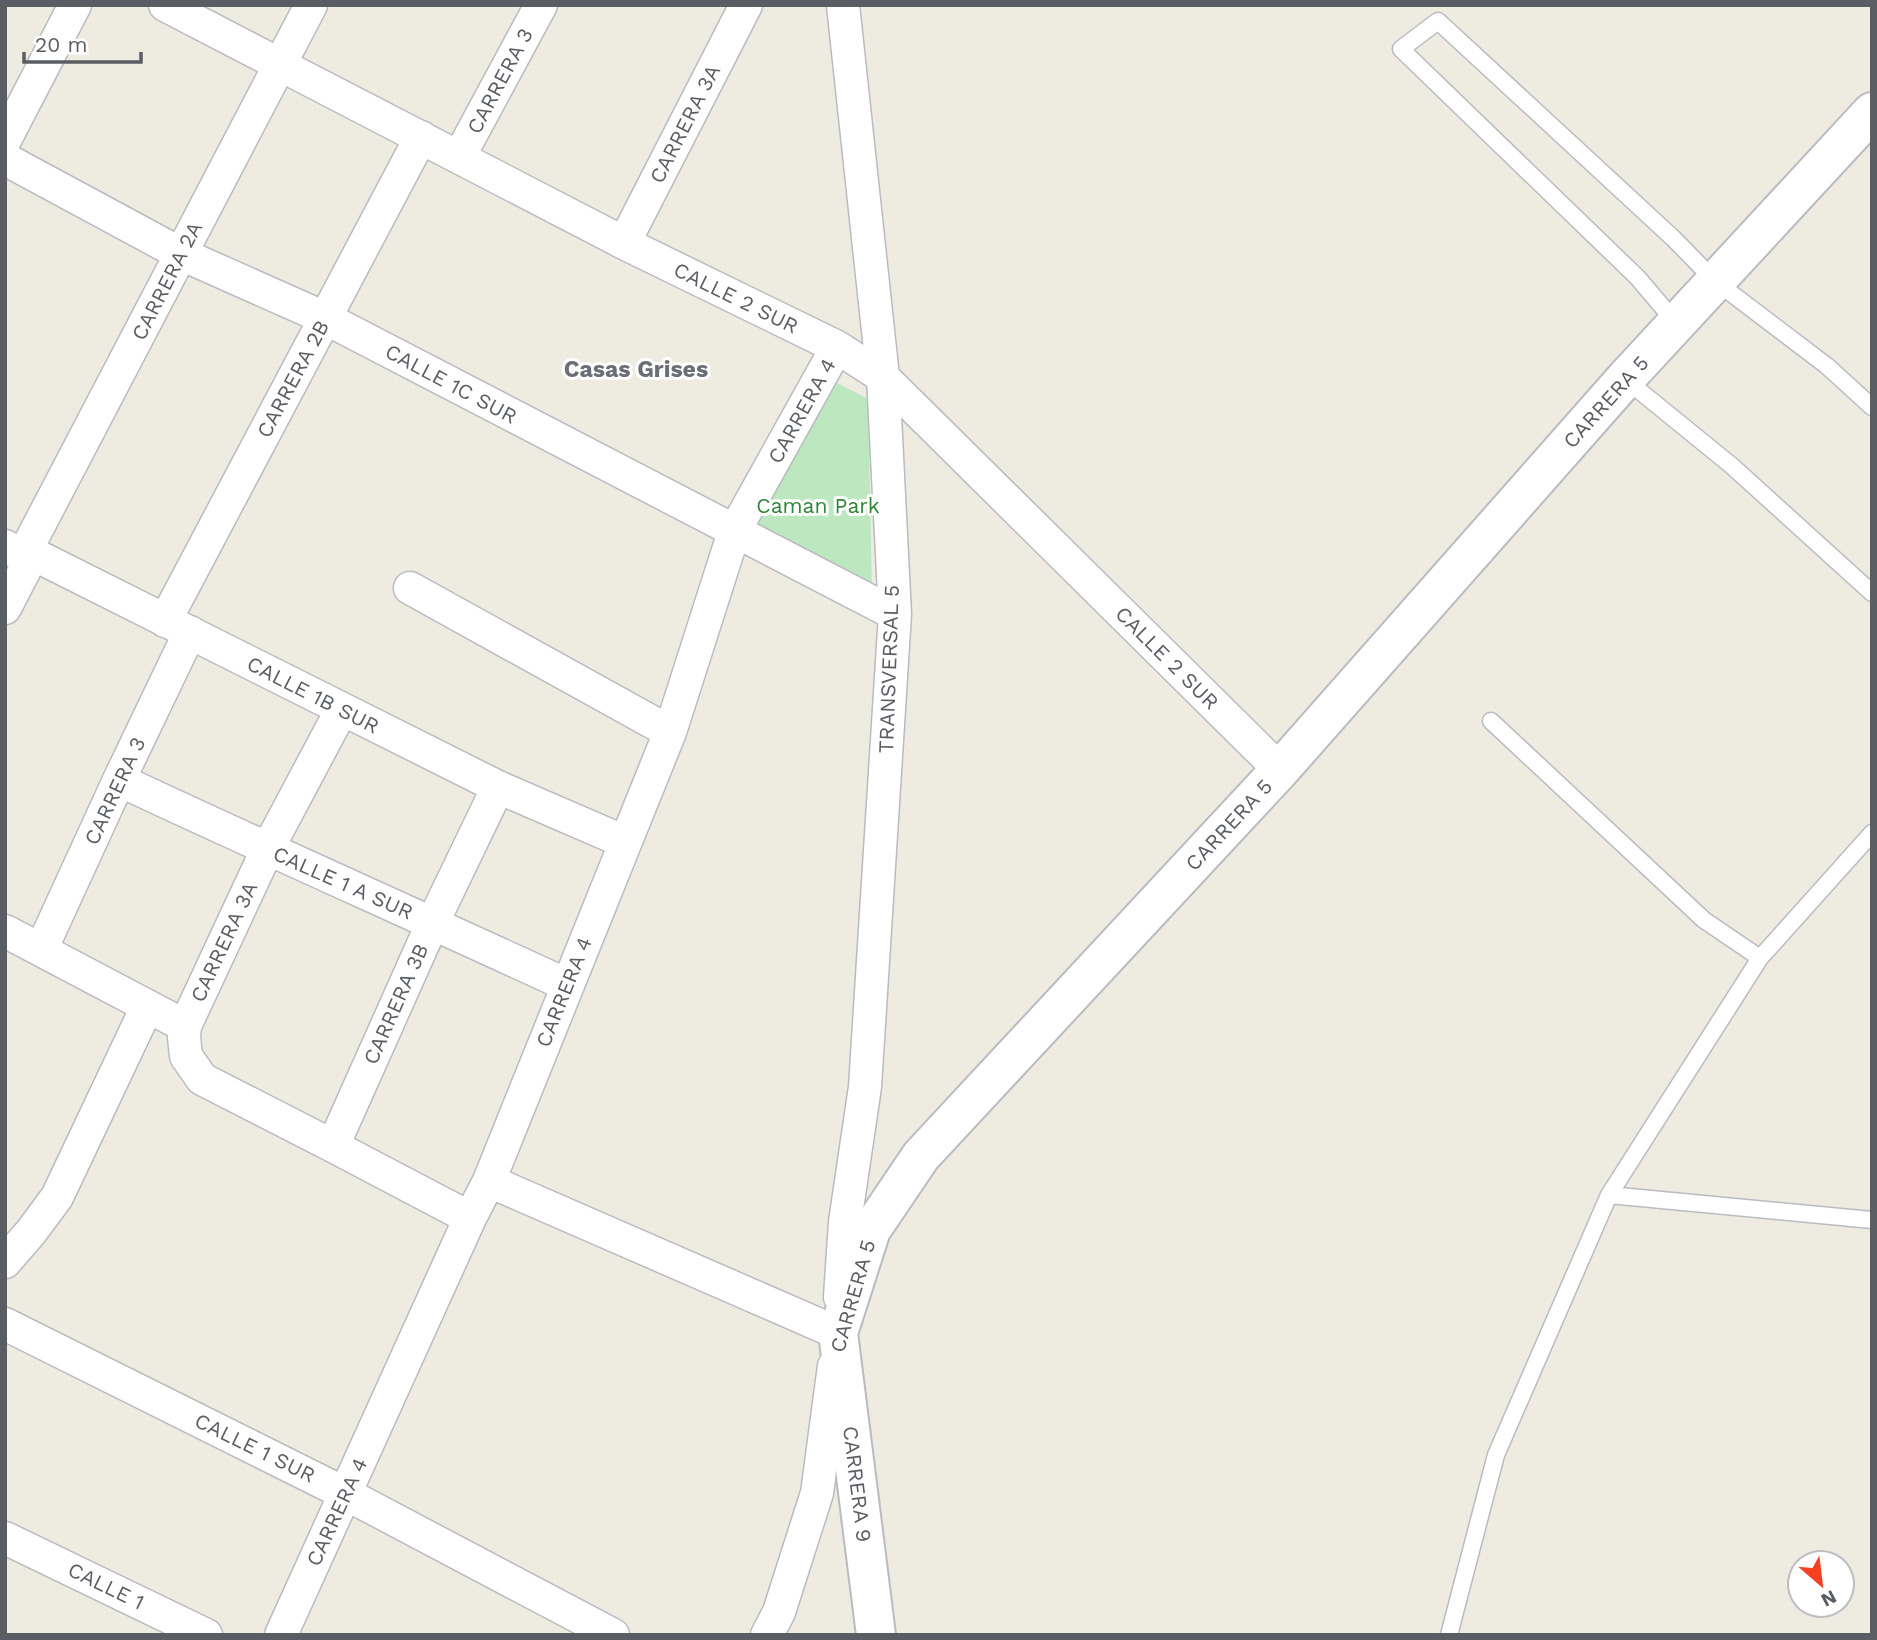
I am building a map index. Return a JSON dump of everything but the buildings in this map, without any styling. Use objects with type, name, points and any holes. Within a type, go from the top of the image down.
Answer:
[{"type":"street","points":[[5,140],[75,5]]},
{"type":"street","name":"CALLE 2 SUR","points":[[165,5],[624,243],[838,348],[883,377],[1280,770]]},
{"type":"street","name":"CARRERA 2A","points":[[5,608],[21,552],[311,5]]},
{"type":"street","name":"CARRERA 3","points":[[459,157],[541,5]]},
{"type":"street","name":"CARRERA 3A","points":[[624,243],[746,5]]},
{"type":"street","name":"TRANSVERSAL 5","points":[[838,1333],[845,1222],[865,1087],[895,614],[883,377],[843,5]]},
{"type":"street","name":"CARRERA 5","points":[[767,1635],[779,1612],[817,1493],[838,1333],[872,1230],[921,1156],[1280,770],[1625,379],[1872,112]]},
{"type":"street","name":"CARRERA 2B","points":[[177,626],[326,318],[421,137]]},
{"type":"street","name":"CALLE 1C SUR","points":[[5,159],[181,254],[326,318],[895,614]]},
{"type":"street","name":"CARRERA 4","points":[[281,1635],[489,1181],[670,732],[734,531],[838,348]]},
{"type":"street","name":"CALLE 1B SUR","points":[[21,552],[177,626],[498,788],[625,842]]},
{"type":"street","points":[[410,588],[670,732]]},
{"type":"street","name":"CARRERA 3","points":[[41,950],[119,780],[177,626]]},
{"type":"street","name":"CARRERA 3A","points":[[185,1026],[267,850],[342,709]]},
{"type":"street","name":"CALLE 1 A SUR","points":[[119,780],[567,985]]},
{"type":"street","name":"CARRERA 3B","points":[[333,1146],[433,922],[498,788]]},
{"type":"street","points":[[5,931],[185,1026],[186,1056],[202,1079],[470,1218]]},
{"type":"street","points":[[5,1262],[57,1197],[147,1007]]},
{"type":"street","points":[[489,1181],[838,1333]]},
{"type":"street","name":"CALLE 1 SUR","points":[[5,1324],[346,1494],[613,1635]]},
{"type":"street","name":"CARRERA 9","points":[[838,1333],[876,1635]]},
{"type":"street","name":"CALLE 1","points":[[5,1538],[206,1635]]},
{"type":"lane","points":[[1676,324],[1638,278],[1401,49],[1437,21],[1674,239],[1715,281],[1827,366],[1872,407]]},
{"type":"lane","points":[[1625,379],[1732,466],[1872,593]]},
{"type":"lane","points":[[1491,721],[1704,920],[1760,958]]},
{"type":"lane","points":[[1449,1635],[1496,1455],[1609,1195],[1760,958],[1872,833]]},
{"type":"lane","points":[[1609,1195],[1872,1220]]},
{"type":"green space","name":"Caman Park","points":[[837,383],[868,399],[872,592],[744,525]]},
{"type":"district","name":"Casas Grises","points":[[636,369]]}]
